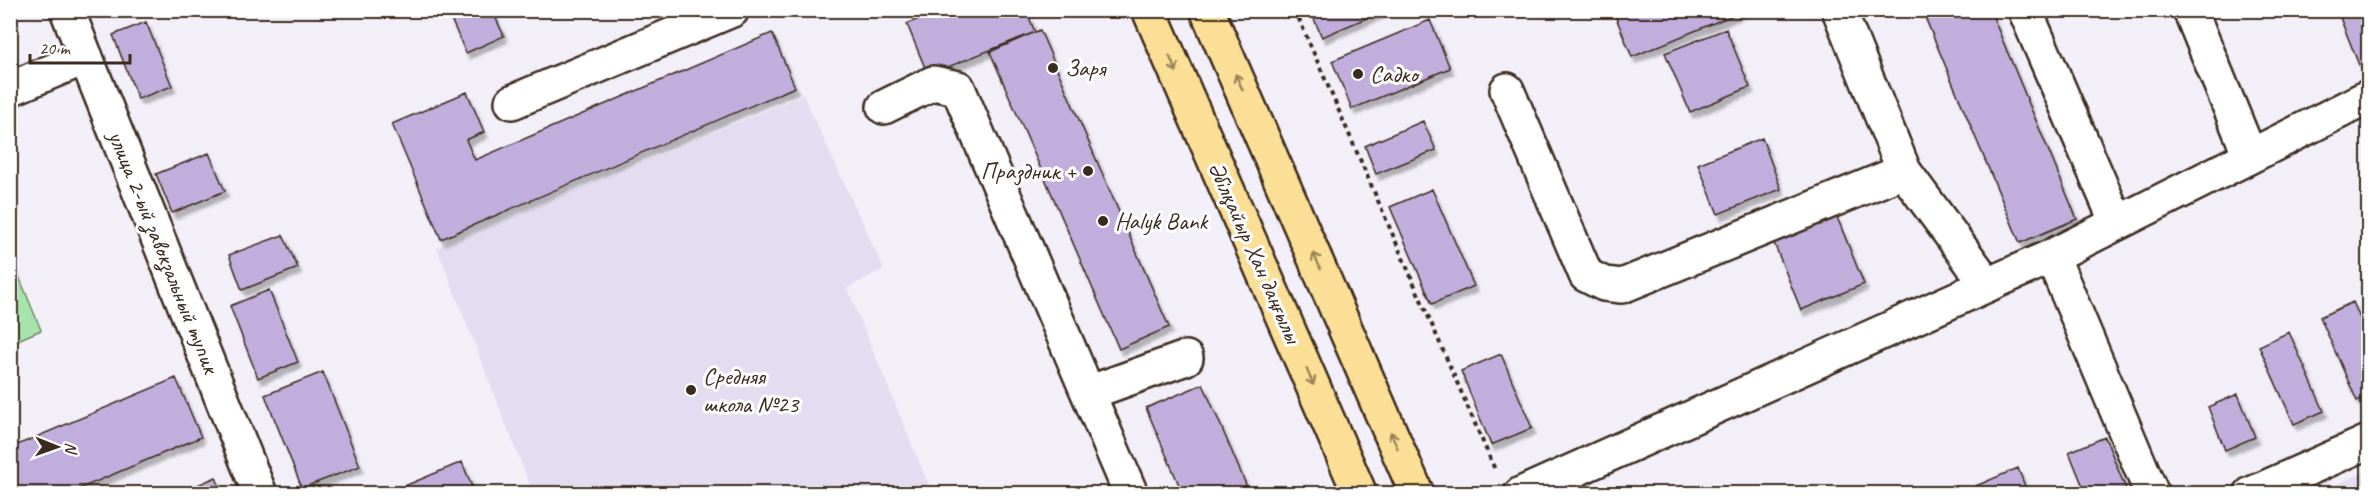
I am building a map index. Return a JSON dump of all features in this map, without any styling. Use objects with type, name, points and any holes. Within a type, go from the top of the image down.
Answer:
[{"type":"main road","name":"Әбілқайыр Хан даңғылы","points":[[1149,10],[1360,494]]},
{"type":"main road","points":[[1207,10],[1418,494]]},
{"type":"street","name":"улица 2-ый завокзальный тупик","points":[[67,10],[260,494]]},
{"type":"street","points":[[512,102],[732,10]]},
{"type":"street","points":[[1839,10],[1904,171],[1987,284]]},
{"type":"street","points":[[2025,10],[2117,223]]},
{"type":"street","points":[[2190,10],[2250,156]]},
{"type":"street","points":[[10,89],[86,57]]},
{"type":"street","points":[[884,107],[933,83],[957,88],[1131,494]]},
{"type":"street","points":[[1506,90],[1586,275],[1604,284],[1622,286],[1904,171]]},
{"type":"street","points":[[1510,488],[2052,256],[2368,97]]},
{"type":"street","points":[[2052,256],[2152,494]]},
{"type":"street","points":[[1088,393],[1186,358]]},
{"type":"street","points":[[2251,494],[2368,442]]},
{"type":"path","points":[[1295,10],[1510,488]]},
{"type":"shaded area","name":"Средняя школа №23","points":[[803,95],[884,269],[847,288],[932,493],[533,493],[437,248]]},
{"type":"shaded area","points":[[2368,471],[2368,493],[2315,493]]},
{"type":"green space","points":[[11,257],[41,330],[10,343]]},
{"type":"building","points":[[447,10],[492,10],[504,36],[466,53]]},
{"type":"building","points":[[939,10],[1026,10],[1035,32],[928,75],[907,24]]},
{"type":"building","points":[[1310,10],[1385,10],[1322,37]]},
{"type":"building","points":[[1613,10],[1745,10],[1632,57]]},
{"type":"building","points":[[1922,10],[1990,10],[2077,219],[2020,243]]},
{"type":"building","points":[[2337,10],[2368,10],[2368,61],[2359,65]]},
{"type":"building","points":[[1430,20],[1450,68],[1352,109],[1332,61]]},
{"type":"building","points":[[146,22],[172,86],[138,99],[113,35]]},
{"type":"building","points":[[1726,29],[1750,87],[1690,112],[1665,53]]},
{"type":"building","points":[[1040,30],[1169,327],[1119,349],[990,52]]},
{"type":"building","points":[[772,33],[795,87],[441,239],[392,124],[467,92],[484,132],[466,140],[475,160]]},
{"type":"building","points":[[1423,121],[1436,150],[1376,174],[1365,146]]},
{"type":"building","points":[[1762,138],[1781,189],[1718,214],[1698,164]]},
{"type":"building","points":[[209,153],[225,191],[172,213],[156,174]]},
{"type":"building","points":[[1432,189],[1474,286],[1432,304],[1390,207]]},
{"type":"building","points":[[1837,217],[1864,284],[1801,310],[1774,243]]},
{"type":"building","points":[[283,235],[298,268],[242,290],[229,255]]},
{"type":"building","points":[[269,290],[298,362],[258,378],[230,306]]},
{"type":"building","points":[[2353,302],[2368,337],[2368,396],[2357,401],[2320,317]]},
{"type":"building","points":[[2289,332],[2324,411],[2294,424],[2259,346]]},
{"type":"building","points":[[1501,354],[1532,428],[1491,445],[1461,371]]},
{"type":"building","points":[[323,372],[360,466],[302,488],[265,395]]},
{"type":"building","points":[[176,378],[201,437],[67,494],[10,494],[10,448]]},
{"type":"building","points":[[1203,384],[1250,494],[1183,494],[1146,408]]},
{"type":"building","points":[[2238,394],[2255,437],[2225,450],[2208,407]]},
{"type":"building","points":[[2105,437],[2128,494],[2086,494],[2069,452]]},
{"type":"building","points":[[462,462],[475,494],[396,494],[395,490]]},
{"type":"building","points":[[2018,468],[2028,494],[1957,494]]},
{"type":"building","points":[[216,477],[222,494],[177,494]]},
{"type":"place","name":"Заря","points":[[1053,68]]},
{"type":"place","name":"Садко","points":[[1358,74]]},
{"type":"place","name":"Праздник +","points":[[1088,171]]},
{"type":"place","name":"Halyk Bank","points":[[1103,221]]},
{"type":"place","name":"Средняя школа №23","points":[[691,390]]}]
